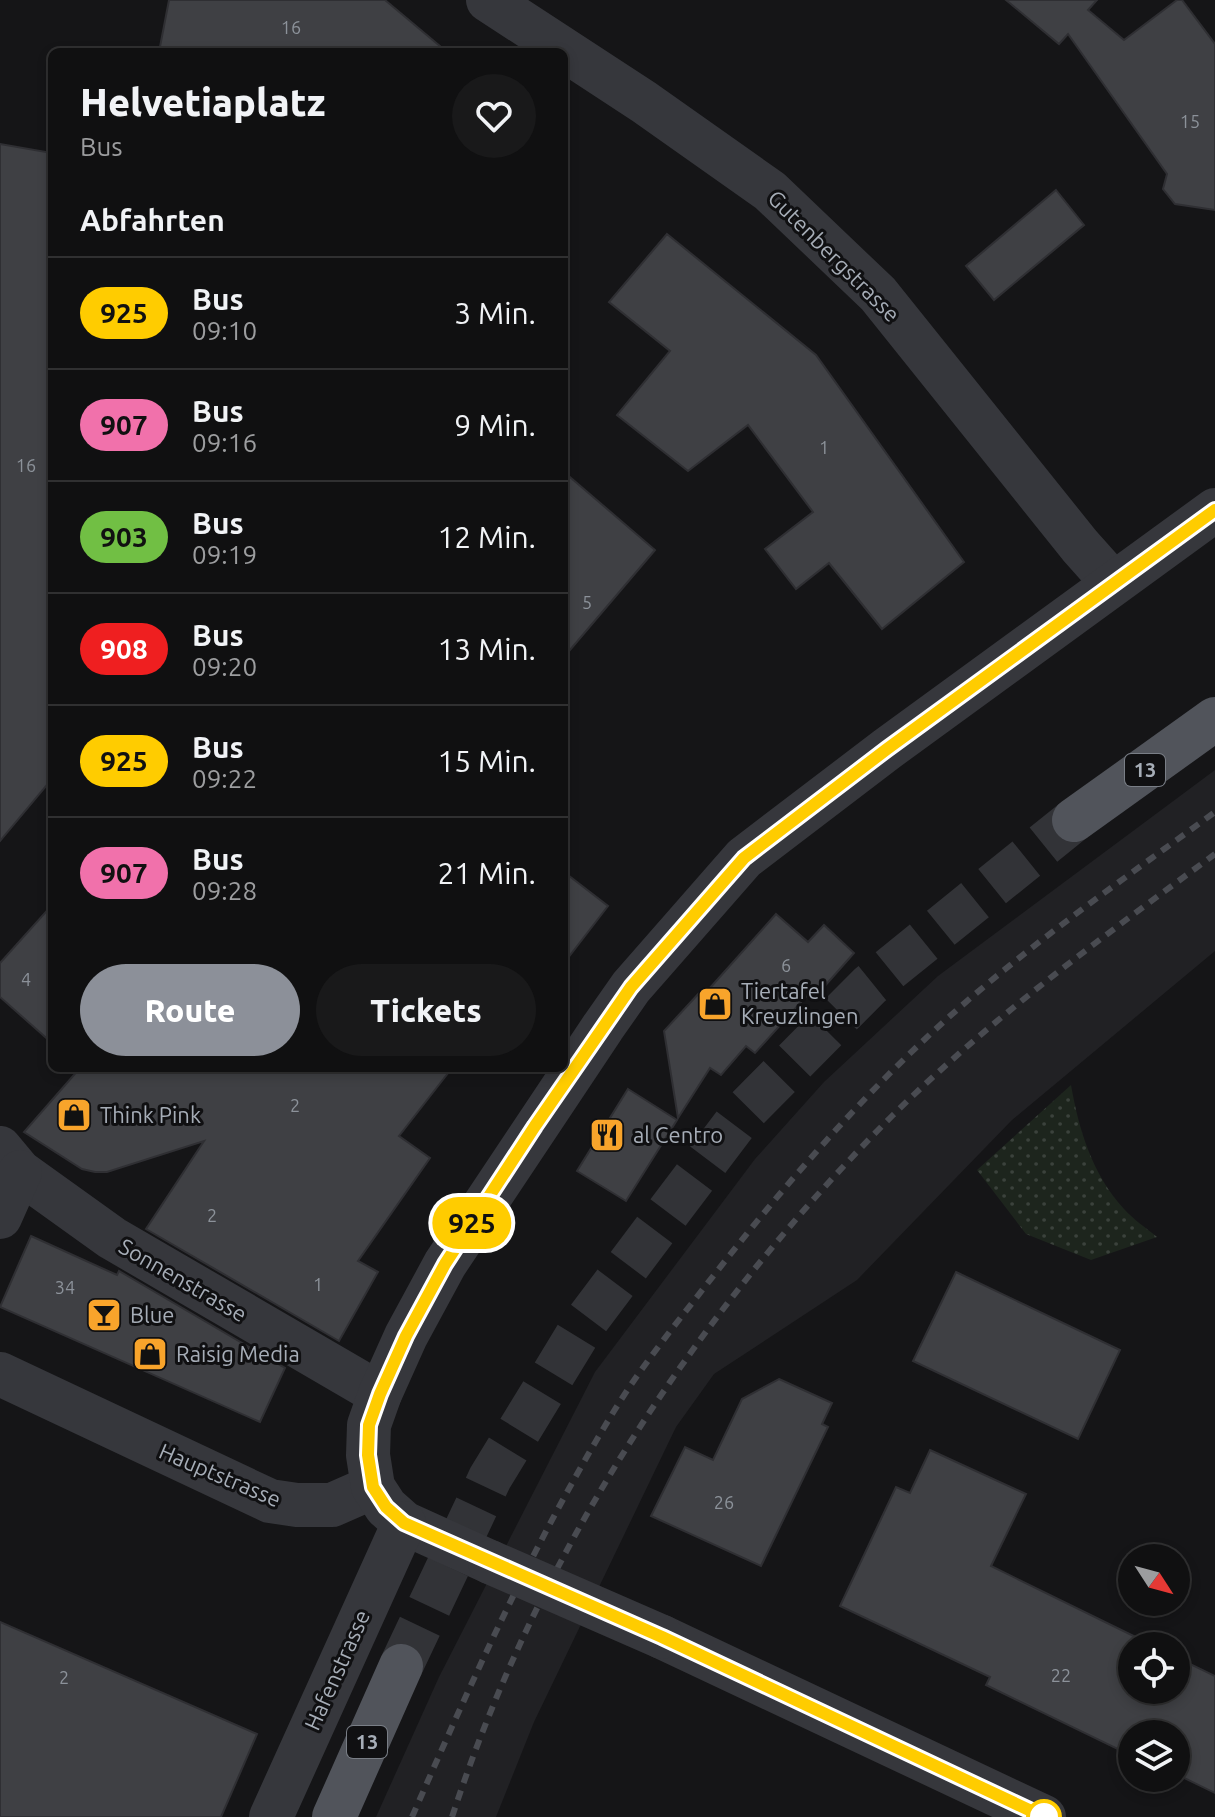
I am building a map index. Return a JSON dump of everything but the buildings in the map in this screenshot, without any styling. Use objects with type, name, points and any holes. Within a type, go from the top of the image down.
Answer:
[{"type":"main road","name":"13","points":[[1074,820],[1215,719]]},
{"type":"main road","name":"13","points":[[334,1817],[401,1666]]},
{"type":"street","name":"Gutenbergstrasse","points":[[488,0],[561,48]]},
{"type":"street","name":"Gutenbergstrasse","points":[[568,52],[770,191],[878,294],[1113,583]]},
{"type":"street","points":[[1044,1817],[662,1637],[404,1523],[386,1507],[373,1487],[368,1455],[369,1425],[406,1336],[445,1264],[535,1126],[631,987],[744,858],[899,740],[1215,510]]},
{"type":"street","points":[[0,1217],[10,1160]]},
{"type":"street","name":"Sonnenstrasse","points":[[10,1160],[112,1238],[380,1394]]},
{"type":"street","name":"Hauptstrasse","points":[[0,1374],[270,1501],[332,1505],[373,1487]]},
{"type":"street","name":"Hafenstrasse","points":[[271,1817],[404,1523]]},
{"type":"shaded area","points":[[1215,770],[1215,951],[1012,1120],[857,1280],[714,1374],[676,1427],[534,1722],[496,1817],[376,1817],[439,1677],[595,1372],[755,1159],[824,1082],[938,976]]},
{"type":"shaded area","points":[[1071,1085],[1088,1151],[1103,1181],[1128,1213],[1157,1237],[1091,1260],[1026,1234],[977,1170]]},
{"type":"tunnel","points":[[401,1666],[490,1478],[584,1324],[743,1113],[870,985],[1074,820]]},
{"type":"railway","points":[[412,1817],[506,1610],[585,1460],[635,1378],[735,1249],[853,1111],[950,1016],[1047,936],[1215,812]]},
{"type":"railway","points":[[452,1817],[488,1719],[530,1624],[578,1531],[631,1440],[690,1354],[754,1270],[821,1191],[930,1079],[1049,979],[1215,854]]},
{"type":"bus line","name":"925","points":[[1044,1817],[662,1637],[404,1523],[386,1507],[373,1487],[368,1455],[369,1425],[406,1336],[445,1264],[499,1180],[631,987],[744,858],[887,749],[1215,510]]},
{"type":"place","name":"Tiertafel Kreuzlingen","points":[[715,1004]]},
{"type":"place","name":"Think Pink","points":[[74,1115]]},
{"type":"place","name":"al Centro","points":[[607,1135]]},
{"type":"place","name":"Blue","points":[[104,1315]]},
{"type":"place","name":"Raisig Media","points":[[150,1354]]}]
